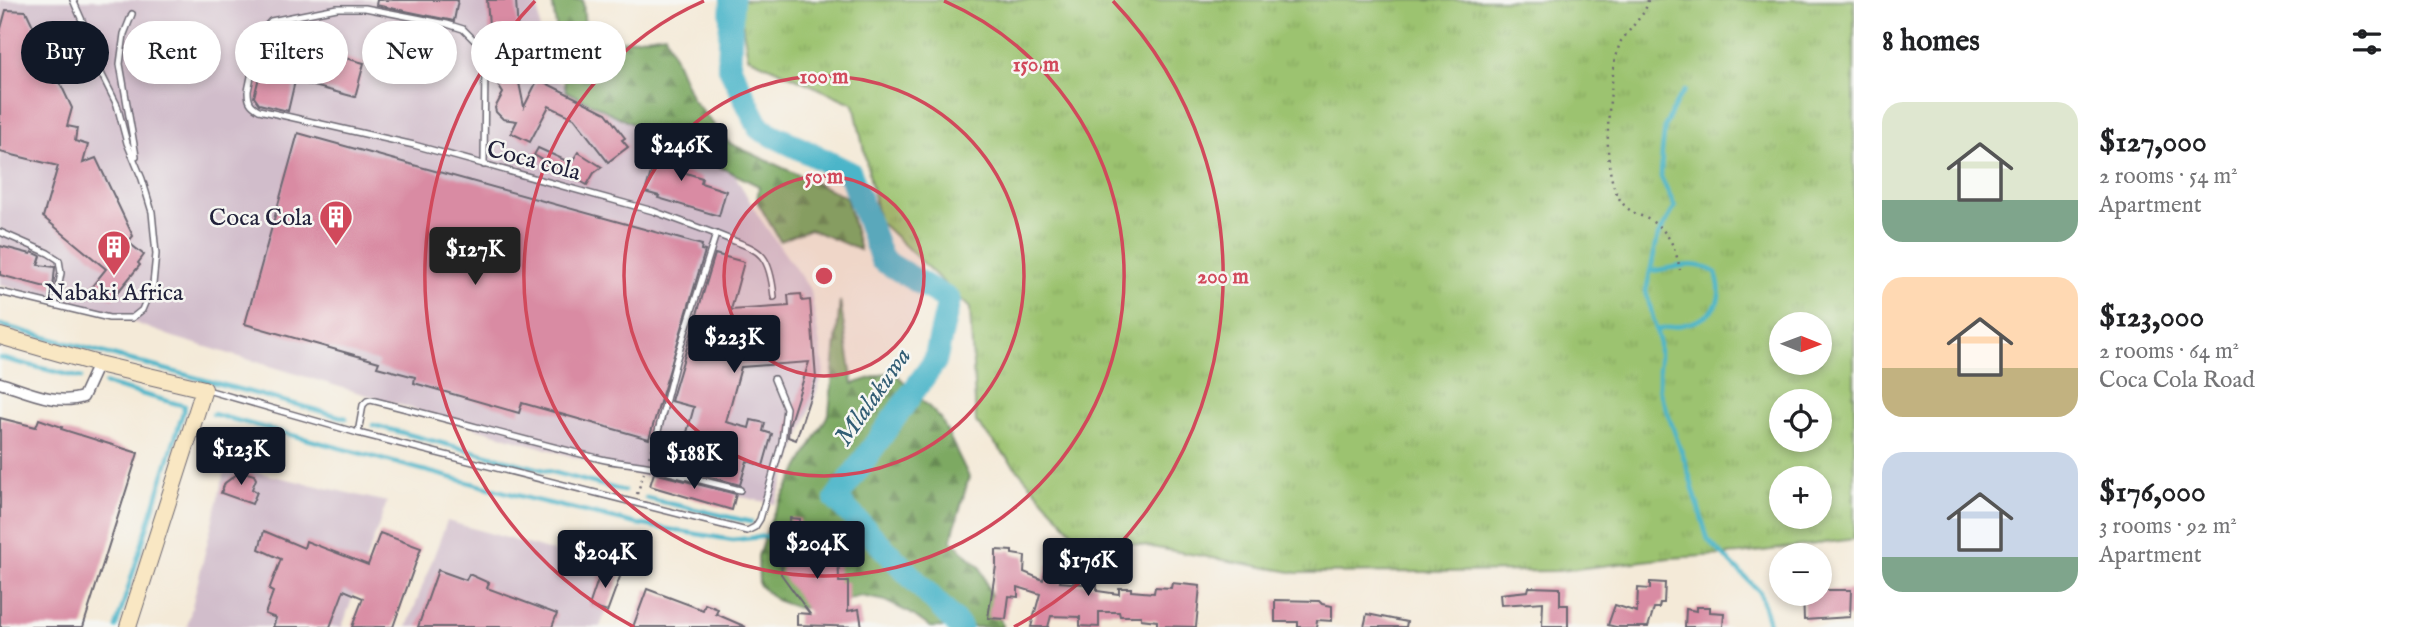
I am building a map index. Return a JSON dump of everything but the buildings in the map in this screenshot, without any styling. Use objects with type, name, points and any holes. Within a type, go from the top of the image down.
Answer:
[{"type":"main road","points":[[0,336],[98,364],[204,389],[128,627]]},
{"type":"street","points":[[0,383],[48,397],[73,400],[83,397],[98,364]]},
{"type":"lane","points":[[74,0],[98,67],[117,105],[127,144],[142,179]]},
{"type":"lane","name":"Coca cola","points":[[484,165],[485,63],[477,43],[463,29],[365,8],[337,8],[271,21],[260,33],[248,91],[248,100],[259,110],[414,145],[484,165],[653,211],[754,249],[766,259],[771,272],[774,297]]},
{"type":"lane","points":[[0,292],[109,318],[132,318],[142,310],[153,284],[156,254],[152,212],[133,146],[120,64],[124,34],[132,14]]},
{"type":"lane","points":[[0,232],[59,260],[61,273],[54,305]]},
{"type":"lane","points":[[657,435],[676,361],[716,234]]},
{"type":"lane","points":[[204,389],[358,433],[750,530],[755,527],[768,494],[782,442],[786,408],[774,379]]},
{"type":"lane","points":[[358,433],[363,405],[371,400],[604,460],[658,467],[668,472],[740,490]]},
{"type":"path","points":[[1648,0],[1644,11],[1621,41],[1615,57],[1608,162],[1613,185],[1623,204],[1637,216],[1651,220],[1666,232],[1679,270]]},
{"type":"shaded area","points":[[0,0],[538,0],[539,21],[471,21],[471,84],[565,84],[728,163],[759,217],[811,291],[824,372],[775,504],[627,473],[173,337],[116,316],[0,285]]},
{"type":"shaded area","points":[[226,465],[387,502],[342,627],[187,627]]},
{"type":"shaded area","points":[[447,521],[621,571],[600,627],[407,627]]},
{"type":"green space","points":[[552,0],[583,0],[584,21],[555,21]]},
{"type":"green space","points":[[738,0],[1854,0],[1854,539],[1824,543],[1769,543],[1769,550],[1558,571],[1297,573],[1073,533],[976,422],[970,308],[879,221],[854,104],[748,57]]},
{"type":"green space","points":[[665,34],[692,99],[729,143],[846,197],[860,250],[810,229],[780,241],[757,201],[759,186],[566,91],[565,84],[626,84],[626,40]]},
{"type":"green space","points":[[840,301],[853,384],[893,371],[941,419],[969,477],[951,540],[980,567],[1003,627],[930,627],[910,613],[885,601],[861,596],[812,608],[798,608],[776,600],[759,585],[758,556],[773,514],[829,413]]},
{"type":"waterway","name":"Mlalakuwa","points":[[732,0],[729,66],[760,129],[850,173],[882,260],[949,300],[935,361],[836,499],[960,627]]},
{"type":"waterway","points":[[1685,90],[1665,126],[1661,177],[1675,207],[1658,236],[1646,291],[1659,341],[1659,389],[1686,464],[1708,540],[1760,592],[1770,627]]},
{"type":"waterway","points":[[1650,271],[1700,266],[1716,273],[1719,289],[1718,301],[1713,310],[1704,317],[1694,322],[1656,330]]},
{"type":"waterway","points":[[0,325],[346,418]]},
{"type":"waterway","points":[[0,358],[81,378]]},
{"type":"waterway","points":[[105,384],[185,406],[116,627]]},
{"type":"waterway","points":[[213,414],[531,499],[637,524],[733,540],[817,529],[868,532]]},
{"type":"waterway","points":[[373,425],[624,491]]},
{"type":"waterway","points":[[646,498],[751,522]]},
{"type":"waterway","points":[[773,525],[793,530]]},
{"type":"place","name":"Coca Cola","points":[[336,247]]},
{"type":"place","name":"Nabaki Africa","points":[[114,277]]}]
